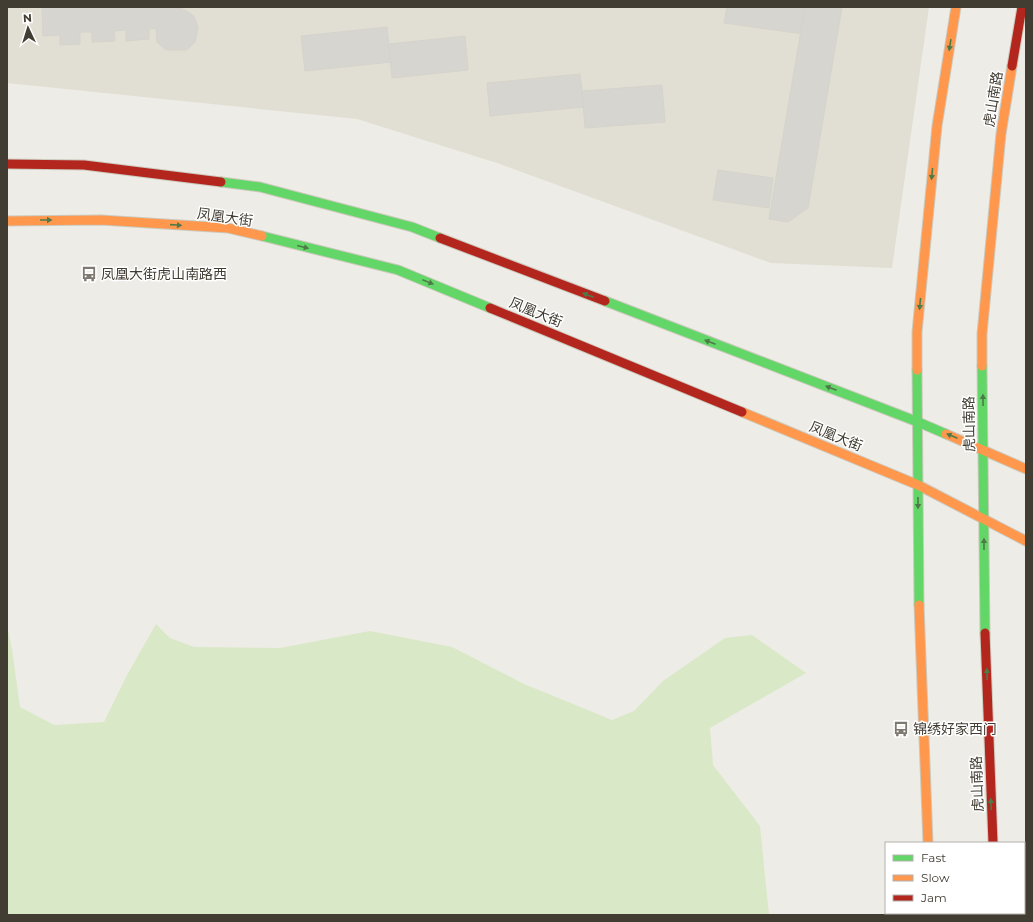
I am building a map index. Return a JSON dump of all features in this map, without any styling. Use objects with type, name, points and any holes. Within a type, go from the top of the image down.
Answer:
[{"type":"main road","points":[[928,842],[919,607],[917,332],[937,126],[956,7]]},
{"type":"main road","name":"虎山南路","points":[[993,842],[984,605],[982,334],[1001,134],[1022,7]]},
{"type":"main road","points":[[7,164],[84,165],[260,187],[412,227],[918,422],[1026,469]]},
{"type":"main road","name":"凤凰大街","points":[[7,221],[100,220],[228,228],[398,270],[918,485],[1026,541]]},
{"type":"shaded area","points":[[7,7],[929,7],[892,268],[771,263],[497,163],[357,119],[7,83]]},
{"type":"green space","points":[[156,624],[170,638],[194,647],[280,648],[370,631],[452,647],[524,684],[612,720],[634,711],[663,681],[725,638],[752,635],[806,673],[710,728],[713,765],[760,826],[769,915],[7,915],[7,625],[20,707],[54,725],[104,722],[126,677]]},
{"type":"building","points":[[42,7],[168,7],[183,9],[194,16],[198,27],[195,42],[187,50],[166,50],[157,42],[156,28],[149,29],[149,39],[126,41],[126,30],[114,31],[115,41],[92,42],[92,32],[80,32],[80,44],[60,45],[60,35],[43,36]]},
{"type":"building","points":[[727,7],[807,7],[803,34],[724,23]]},
{"type":"building","points":[[805,7],[842,7],[808,208],[788,222],[769,219]]},
{"type":"building","points":[[387,27],[391,62],[305,71],[301,36]]},
{"type":"building","points":[[465,36],[468,70],[392,78],[389,44]]},
{"type":"building","points":[[580,74],[584,107],[490,116],[487,83]]},
{"type":"building","points":[[662,85],[665,122],[585,128],[582,91]]},
{"type":"building","points":[[718,170],[773,178],[769,208],[713,200]]},
{"type":"traffic: fast","points":[[221,182],[260,187],[412,227],[440,238]]},
{"type":"traffic: fast","points":[[262,236],[398,270],[490,308]]},
{"type":"traffic: fast","points":[[605,301],[946,434]]},
{"type":"traffic: fast","points":[[982,366],[985,633]]},
{"type":"traffic: fast","points":[[917,370],[919,605]]},
{"type":"traffic: slow","points":[[917,370],[917,332],[937,126],[956,7]]},
{"type":"traffic: slow","points":[[982,366],[982,334],[1001,134],[1012,66]]},
{"type":"traffic: slow","points":[[7,221],[101,220],[228,228],[262,236]]},
{"type":"traffic: slow","points":[[742,412],[918,485],[1026,541]]},
{"type":"traffic: slow","points":[[946,434],[1026,469]]},
{"type":"traffic: slow","points":[[919,605],[928,842]]},
{"type":"traffic: jam","points":[[1012,66],[1022,7]]},
{"type":"traffic: jam","points":[[7,164],[84,165],[221,182]]},
{"type":"traffic: jam","points":[[440,238],[605,301]]},
{"type":"traffic: jam","points":[[490,308],[742,412]]},
{"type":"traffic: jam","points":[[985,633],[993,842]]},
{"type":"place","name":"凤凰大街虎山南路西","points":[[89,274]]},
{"type":"place","name":"锦绣好家西门","points":[[901,729]]}]
